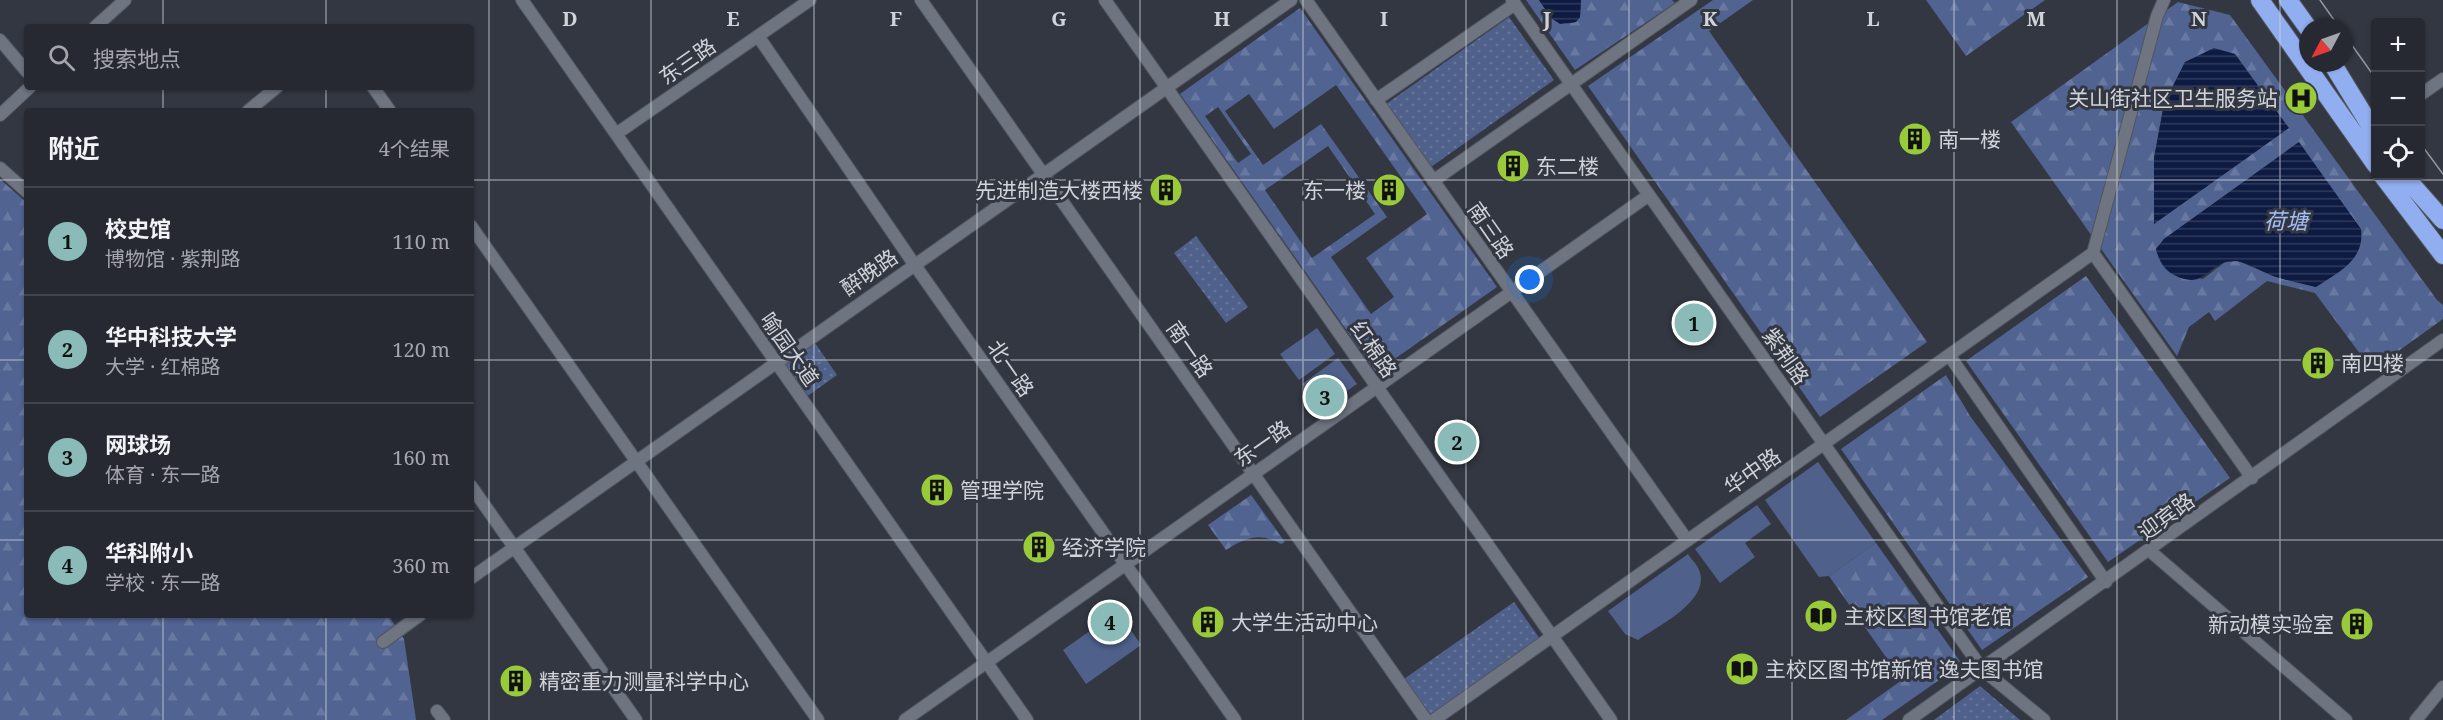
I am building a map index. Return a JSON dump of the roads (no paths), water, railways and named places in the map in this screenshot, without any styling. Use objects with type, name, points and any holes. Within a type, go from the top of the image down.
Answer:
[{"type":"highway","points":[[2260,0],[2371,158]]},
{"type":"highway","points":[[2338,72],[2371,127]]},
{"type":"highway","points":[[2386,180],[2443,255]]},
{"type":"highway","points":[[2408,180],[2443,220]]},
{"type":"street","points":[[98,24],[124,0]]},
{"type":"street","name":"喻园大道","points":[[522,0],[1027,720]]},
{"type":"street","name":"东三路","points":[[616,134],[810,0]]},
{"type":"street","name":"南一路","points":[[921,0],[1426,720]]},
{"type":"street","name":"红棉路","points":[[1105,0],[1611,720]]},
{"type":"street","name":"醉晚路","points":[[474,576],[775,361],[1291,0]]},
{"type":"street","name":"南三路","points":[[1306,0],[1687,540]]},
{"type":"street","points":[[1433,181],[1691,0]]},
{"type":"street","points":[[2164,0],[2157,16],[2093,254],[2252,478]]},
{"type":"street","points":[[1376,100],[1513,2]]},
{"type":"street","name":"紫荆路","points":[[1513,2],[1982,669],[2044,720]]},
{"type":"street","name":"北一路","points":[[758,36],[914,264],[1235,720]]},
{"type":"street","points":[[0,40],[24,68]]},
{"type":"street","points":[[2425,92],[2443,79]]},
{"type":"street","points":[[0,115],[27,90]]},
{"type":"street","points":[[252,108],[273,90]]},
{"type":"street","points":[[375,90],[388,108]]},
{"type":"street","points":[[0,168],[24,189]]},
{"type":"street","name":"东一路","points":[[905,720],[1649,195]]},
{"type":"street","points":[[474,233],[818,720]]},
{"type":"street","name":"华中路","points":[[1434,720],[2093,254]]},
{"type":"street","name":"迎宾路","points":[[1909,720],[2150,551],[2443,340]]},
{"type":"street","points":[[1949,355],[2106,582]]},
{"type":"street","points":[[474,490],[636,720]]},
{"type":"street","points":[[2150,551],[2346,720]]},
{"type":"street","points":[[383,642],[416,618]]},
{"type":"street","points":[[2416,720],[2443,687]]},
{"type":"water","points":[[1539,0],[1581,0],[1580,17],[1576,22],[1560,24],[1551,18]]},
{"type":"water","points":[[2214,48],[2235,54],[2289,128],[2154,224],[2154,158],[2164,104],[2185,62]]},
{"type":"water","name":"荷塘","points":[[2299,142],[2361,229],[2359,249],[2349,264],[2316,287],[2276,277],[2236,261],[2219,265],[2201,278],[2194,280],[2174,275],[2164,267],[2156,249],[2164,239]]},
{"type":"tram line","points":[[2320,0],[2333,18]]},
{"type":"tram line","points":[[2353,47],[2371,72]]},
{"type":"tram line","points":[[2425,150],[2443,174]]},
{"type":"place","name":"关山街社区卫生服务站","points":[[2301,98]]},
{"type":"place","name":"南一楼","points":[[1915,139]]},
{"type":"place","name":"东二楼","points":[[1513,166]]},
{"type":"place","name":"先进制造大楼西楼","points":[[1166,190]]},
{"type":"place","name":"东一楼","points":[[1389,190]]},
{"type":"place","name":"校史馆","points":[[1694,323]]},
{"type":"place","name":"南四楼","points":[[2318,363]]},
{"type":"place","name":"网球场","points":[[1325,397]]},
{"type":"place","name":"华中科技大学","points":[[1457,442]]},
{"type":"place","name":"管理学院","points":[[937,490]]},
{"type":"place","name":"经济学院","points":[[1039,547]]},
{"type":"place","name":"主校区图书馆老馆","points":[[1821,616]]},
{"type":"place","name":"华科附小","points":[[1110,622]]},
{"type":"place","name":"大学生活动中心","points":[[1208,622]]},
{"type":"place","name":"新动模实验室","points":[[2357,624]]},
{"type":"place","name":"主校区图书馆新馆 逸夫图书馆","points":[[1742,669]]},
{"type":"place","name":"精密重力测量科学中心","points":[[516,681]]}]
